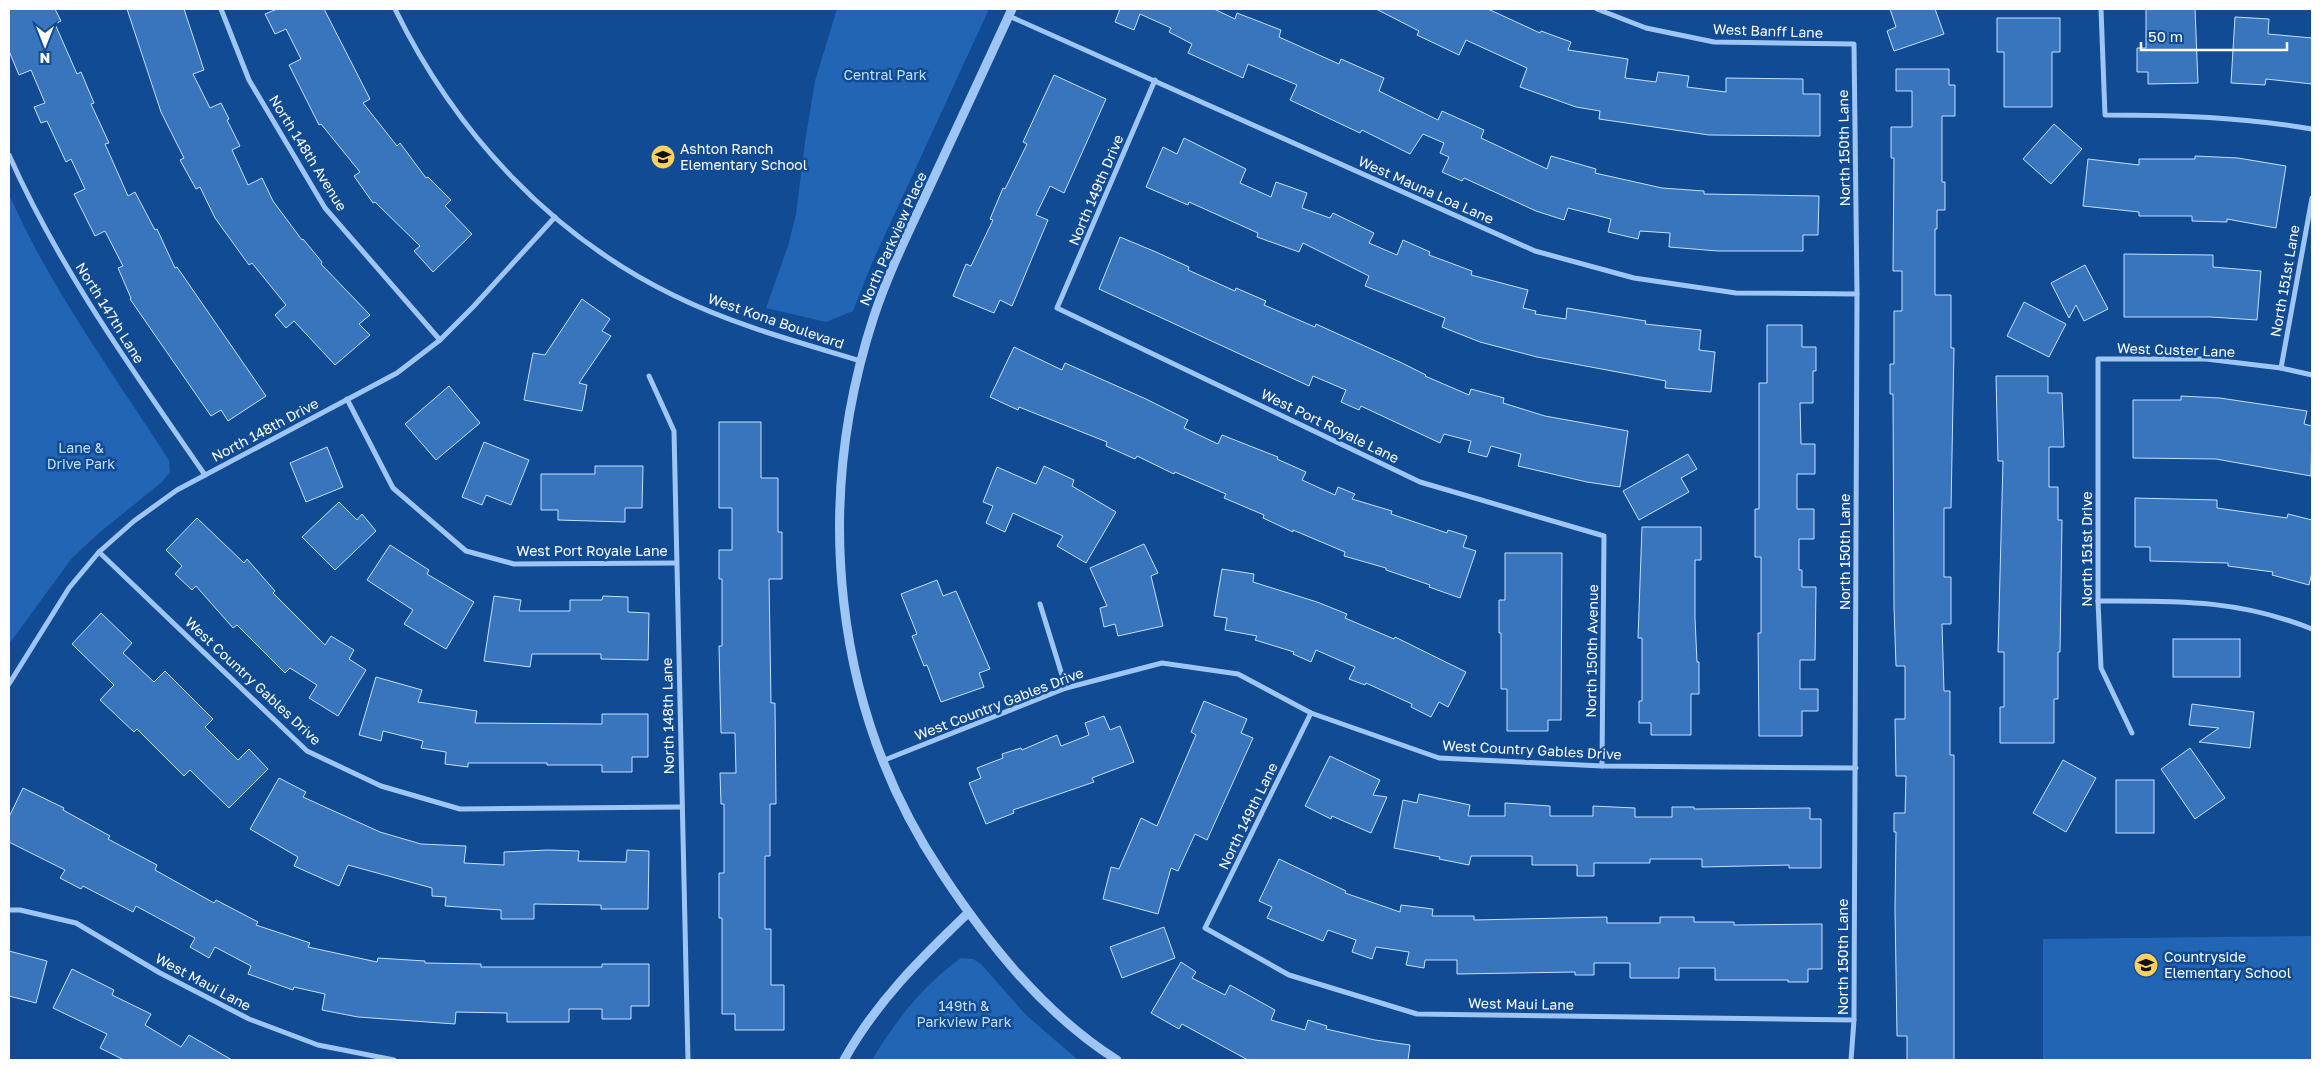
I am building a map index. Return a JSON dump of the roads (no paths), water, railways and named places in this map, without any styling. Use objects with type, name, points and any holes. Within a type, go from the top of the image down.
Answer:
[{"type":"street","name":"North 148th Avenue","points":[[221,9],[249,80],[325,208],[440,340]]},
{"type":"street","name":"West Kona Boulevard","points":[[395,9],[425,65],[466,126],[511,177],[555,217],[606,256],[674,296],[750,327],[860,361]]},
{"type":"street","name":"West Banff Lane","points":[[1597,9],[1646,28],[1714,42],[1854,44]]},
{"type":"street","points":[[2101,9],[2106,115],[2197,115],[2266,121],[2312,129]]},
{"type":"street","name":"West Mauna Loa Lane","points":[[1010,13],[1535,251],[1634,278],[1736,293],[1857,294]]},
{"type":"street","name":"North Parkview Place","points":[[1010,13],[893,266],[874,316],[860,361],[843,449],[839,503],[839,562],[844,614],[854,671],[882,761],[924,846],[989,942],[1046,1003],[1118,1060]]},
{"type":"street","name":"North 150th Lane","points":[[1851,1060],[1854,1020],[1856,768],[1857,294],[1854,44]]},
{"type":"street","name":"North 149th Drive","points":[[1057,308],[1155,80]]},
{"type":"street","name":"North 147th Lane","points":[[9,155],[28,198],[98,320],[205,475]]},
{"type":"street","name":"North 151st Lane","points":[[2281,368],[2312,198]]},
{"type":"street","name":"North 148th Drive","points":[[9,684],[10,677],[69,588],[99,552],[177,490],[397,373],[440,340],[473,307],[555,217]]},
{"type":"street","name":"West Port Royale Lane","points":[[1057,308],[1420,482],[1604,536]]},
{"type":"street","name":"West Custer Lane","points":[[2098,359],[2206,359],[2281,368],[2312,375]]},
{"type":"street","name":"North 151st Drive","points":[[2098,359],[2098,601],[2101,668],[2132,733]]},
{"type":"street","name":"North 148th Lane","points":[[649,376],[674,431],[688,1060]]},
{"type":"street","name":"West Port Royale Lane","points":[[347,399],[393,488],[466,551],[514,564],[676,563]]},
{"type":"street","name":"North 150th Avenue","points":[[1602,766],[1604,536]]},
{"type":"street","name":"West Country Gables Drive","points":[[99,552],[307,751],[381,786],[460,809],[681,807]]},
{"type":"street","points":[[2098,601],[2210,602],[2273,614],[2312,629]]},
{"type":"street","points":[[1040,604],[1066,688]]},
{"type":"street","name":"West Country Gables Drive","points":[[882,761],[1066,688],[1162,663],[1238,674],[1311,713],[1439,758],[1602,766],[1856,768]]},
{"type":"street","name":"North 149th Lane","points":[[1205,928],[1311,713]]},
{"type":"street","name":"West Maui Lane","points":[[9,910],[76,923],[160,974],[249,1019],[318,1045],[394,1060]]},
{"type":"street","points":[[844,1060],[860,1031],[879,1005],[929,950],[968,913]]},
{"type":"street","name":"West Maui Lane","points":[[1205,928],[1289,975],[1417,1014],[1854,1020]]},
{"type":"place","name":"Ashton Ranch Elementary School","points":[[663,157]]},
{"type":"place","name":"Countryside Elementary School","points":[[2146,965]]},
{"type":"park label","name":"Central Park","points":[[885,75]]},
{"type":"park label","name":"Lane & Drive Park","points":[[81,456]]},
{"type":"park label","name":"149th & Parkview Park","points":[[964,1014]]}]
